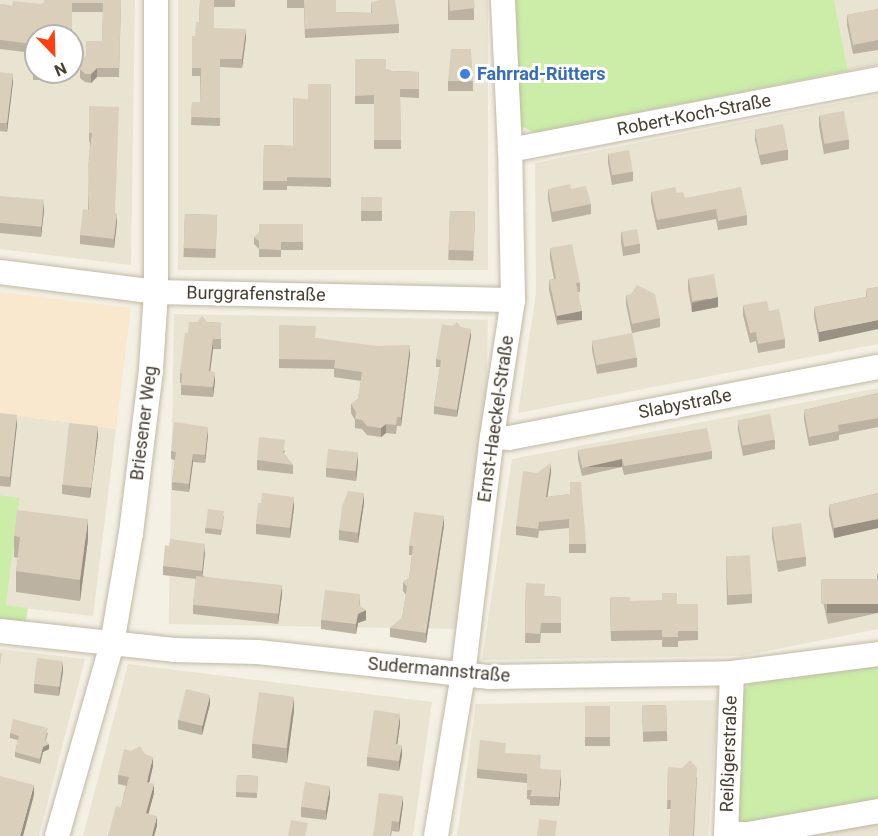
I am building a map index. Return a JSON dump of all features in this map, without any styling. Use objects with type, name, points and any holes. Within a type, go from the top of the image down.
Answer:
[{"type":"street","name":"Briesener Weg","points":[[57,836],[112,644],[131,533],[151,369],[156,292],[156,0]]},
{"type":"street","name":"Ernst-Haeckel-Straße","points":[[436,836],[463,675],[492,437],[513,300],[510,150],[503,0]]},
{"type":"street","name":"Robert-Koch-Straße","points":[[510,150],[878,79]]},
{"type":"street","name":"Burggrafenstraße","points":[[0,272],[156,292],[513,300]]},
{"type":"street","name":"Slabystraße","points":[[492,437],[521,436],[878,367]]},
{"type":"street","name":"Sudermannstraße","points":[[0,631],[174,650],[258,652],[463,675],[561,678],[732,673],[878,654]]},
{"type":"street","name":"Reißigerstraße","points":[[726,835],[732,673]]},
{"type":"street","points":[[726,835],[748,834],[878,811]]},
{"type":"shaded area","points":[[0,0],[135,0],[131,265],[0,249]]},
{"type":"shaded area","points":[[178,0],[488,0],[488,270],[178,270]]},
{"type":"shaded area","points":[[834,0],[878,0],[878,65],[848,71]]},
{"type":"shaded area","points":[[878,95],[878,344],[518,413],[536,293],[535,163]]},
{"type":"shaded area","points":[[0,292],[131,308],[116,428],[0,414]]},
{"type":"shaded area","points":[[174,314],[488,319],[483,629],[169,624]]},
{"type":"shaded area","points":[[878,388],[878,629],[742,656],[482,660],[512,459]]},
{"type":"shaded area","points":[[0,413],[116,429],[93,616],[6,606],[20,498],[0,495]]},
{"type":"shaded area","points":[[0,649],[85,659],[39,836],[0,836]]},
{"type":"shaded area","points":[[128,664],[432,702],[413,836],[83,836]]},
{"type":"shaded area","points":[[718,700],[708,836],[457,836],[476,704]]},
{"type":"shaded area","points":[[878,823],[878,836],[812,836]]},
{"type":"green space","points":[[514,0],[834,0],[848,71],[535,133],[519,125]]},
{"type":"green space","points":[[0,495],[20,498],[6,605],[28,608],[25,626],[0,623]]},
{"type":"green space","points":[[878,663],[878,804],[738,829],[741,693],[753,680]]},
{"type":"building","points":[[44,0],[121,0],[119,68],[97,68],[91,74],[84,73],[86,41],[102,41],[103,3],[72,3],[72,24],[24,24],[24,43],[0,40],[0,4],[12,6],[13,1],[44,3]]},
{"type":"building","points":[[200,0],[214,0],[214,28],[246,29],[242,59],[220,59],[220,118],[191,117],[192,102],[200,102],[201,68],[192,68],[192,36],[195,36],[196,22],[199,22]]},
{"type":"building","points":[[304,0],[336,0],[336,12],[372,13],[371,2],[395,0],[399,24],[305,29]]},
{"type":"building","points":[[449,0],[474,0],[475,8],[450,11]]},
{"type":"building","points":[[878,9],[878,40],[853,45],[847,15]]},
{"type":"building","points":[[451,49],[471,49],[473,81],[448,81]]},
{"type":"building","points":[[355,59],[386,59],[386,69],[419,72],[419,89],[400,89],[401,140],[374,140],[374,95],[355,96]]},
{"type":"building","points":[[0,72],[13,74],[7,123],[0,123]]},
{"type":"building","points":[[308,84],[331,84],[331,178],[287,177],[287,181],[263,181],[264,145],[293,146],[293,98],[308,99]]},
{"type":"building","points":[[89,106],[119,107],[115,213],[117,213],[114,239],[80,235],[83,209],[89,210],[88,164],[92,133],[89,133]]},
{"type":"building","points":[[844,111],[849,140],[824,144],[819,115]]},
{"type":"building","points":[[783,124],[788,150],[759,155],[755,130]]},
{"type":"building","points":[[629,150],[633,172],[612,175],[608,154]]},
{"type":"building","points":[[570,184],[571,189],[586,186],[591,204],[552,212],[548,189]]},
{"type":"building","points":[[675,187],[677,193],[683,192],[685,198],[741,187],[747,215],[718,221],[716,209],[657,220],[651,192]]},
{"type":"building","points":[[0,196],[44,200],[41,227],[0,223]]},
{"type":"building","points":[[361,197],[382,197],[382,211],[361,211]]},
{"type":"building","points":[[450,211],[475,212],[474,251],[449,250]]},
{"type":"building","points":[[185,214],[217,215],[216,249],[184,248]]},
{"type":"building","points":[[259,224],[303,224],[303,242],[281,242],[281,250],[259,249],[259,241],[254,237],[259,232]]},
{"type":"building","points":[[637,229],[640,244],[624,247],[621,232]]},
{"type":"building","points":[[572,244],[580,283],[576,283],[582,311],[557,316],[549,280],[556,279],[550,248]]},
{"type":"building","points":[[714,274],[718,297],[692,301],[688,279]]},
{"type":"building","points":[[637,285],[655,294],[660,318],[632,324],[626,295],[631,294]]},
{"type":"building","points":[[878,287],[878,320],[819,332],[814,307],[867,297],[866,289]]},
{"type":"building","points":[[767,301],[769,311],[779,309],[785,339],[758,344],[756,332],[750,333],[743,305]]},
{"type":"building","points":[[202,316],[207,322],[221,323],[221,339],[213,339],[209,371],[215,372],[213,387],[181,385],[182,374],[180,373],[185,333],[188,333],[189,322],[197,322]]},
{"type":"building","points":[[457,322],[461,327],[471,329],[457,410],[434,406],[441,360],[436,359],[442,324],[452,326]]},
{"type":"building","points":[[279,325],[316,326],[315,338],[378,346],[410,345],[401,417],[397,417],[396,425],[386,424],[381,428],[367,426],[362,420],[355,419],[356,412],[351,404],[358,399],[362,372],[334,368],[335,360],[279,359]]},
{"type":"building","points":[[632,333],[637,358],[597,365],[592,341]]},
{"type":"building","points":[[878,393],[878,418],[838,425],[839,431],[809,437],[804,410]]},
{"type":"building","points":[[0,413],[17,415],[10,477],[0,476]]},
{"type":"building","points":[[770,414],[775,440],[743,446],[738,420]]},
{"type":"building","points":[[174,422],[208,427],[205,455],[193,454],[189,484],[172,482],[176,452],[171,451]]},
{"type":"building","points":[[69,423],[98,426],[91,488],[63,485]]},
{"type":"building","points":[[707,428],[712,451],[624,466],[622,459],[582,468],[578,450]]},
{"type":"building","points":[[259,437],[285,440],[283,452],[293,465],[257,460]]},
{"type":"building","points":[[328,449],[358,452],[356,471],[326,468]]},
{"type":"building","points":[[551,463],[546,497],[570,494],[570,482],[581,482],[586,544],[569,544],[569,519],[539,522],[538,529],[516,526],[523,471],[537,473]]},
{"type":"building","points":[[348,491],[364,493],[358,533],[339,530],[342,507]]},
{"type":"building","points":[[262,493],[294,497],[290,528],[256,524],[258,503],[261,503]]},
{"type":"building","points":[[878,493],[878,519],[834,528],[829,505]]},
{"type":"building","points":[[208,509],[224,511],[222,530],[206,528]]},
{"type":"building","points":[[17,510],[88,519],[80,580],[16,571],[20,537],[14,536]]},
{"type":"building","points":[[414,512],[444,516],[426,633],[390,628],[402,618],[407,587],[403,582],[409,578],[413,546],[409,546]]},
{"type":"building","points":[[801,523],[806,557],[777,561],[772,527]]},
{"type":"building","points":[[170,539],[205,544],[202,571],[163,566],[165,545],[169,546]]},
{"type":"building","points":[[750,555],[752,594],[728,595],[726,556]]},
{"type":"building","points":[[196,576],[282,585],[278,614],[193,605]]},
{"type":"building","points":[[821,579],[878,579],[878,604],[821,604]]},
{"type":"building","points":[[526,583],[545,584],[544,596],[561,597],[561,623],[541,623],[540,634],[525,633]]},
{"type":"building","points":[[325,590],[360,594],[359,605],[366,610],[358,614],[356,624],[321,620]]},
{"type":"building","points":[[662,593],[677,593],[677,604],[698,604],[698,631],[678,631],[678,637],[662,637],[662,630],[611,631],[610,597],[630,597],[630,601],[662,600]]},
{"type":"building","points":[[37,658],[63,661],[60,687],[34,684]]},
{"type":"building","points":[[186,689],[210,695],[203,726],[178,720]]},
{"type":"building","points":[[259,692],[294,697],[286,748],[252,743]]},
{"type":"building","points":[[666,705],[667,731],[643,732],[642,706]]},
{"type":"building","points":[[585,706],[610,706],[610,737],[585,737]]},
{"type":"building","points":[[374,710],[400,714],[396,744],[402,745],[399,761],[367,757]]},
{"type":"building","points":[[13,719],[48,728],[45,739],[49,744],[43,747],[40,759],[15,752],[19,736],[10,733]]},
{"type":"building","points":[[480,740],[506,743],[505,753],[541,755],[540,769],[561,770],[559,797],[530,796],[532,790],[527,790],[527,774],[477,769]]},
{"type":"building","points":[[140,746],[145,754],[153,757],[147,782],[154,784],[146,813],[157,816],[152,836],[108,836],[116,806],[121,807],[129,777],[118,775],[124,749],[131,751]]},
{"type":"building","points":[[690,760],[697,768],[693,836],[669,836],[671,800],[667,800],[668,767],[682,768]]},
{"type":"building","points":[[237,775],[258,776],[257,793],[236,792]]},
{"type":"building","points":[[0,776],[34,785],[20,836],[0,836]]},
{"type":"building","points":[[305,782],[330,786],[326,811],[301,807]]},
{"type":"building","points":[[379,793],[403,796],[399,822],[392,821],[390,836],[373,836]]},
{"type":"building","points":[[539,819],[557,821],[555,836],[537,836]]},
{"type":"building","points":[[291,820],[308,823],[305,836],[288,836]]},
{"type":"place","name":"Fahrrad-Rütters","points":[[465,74]]}]
